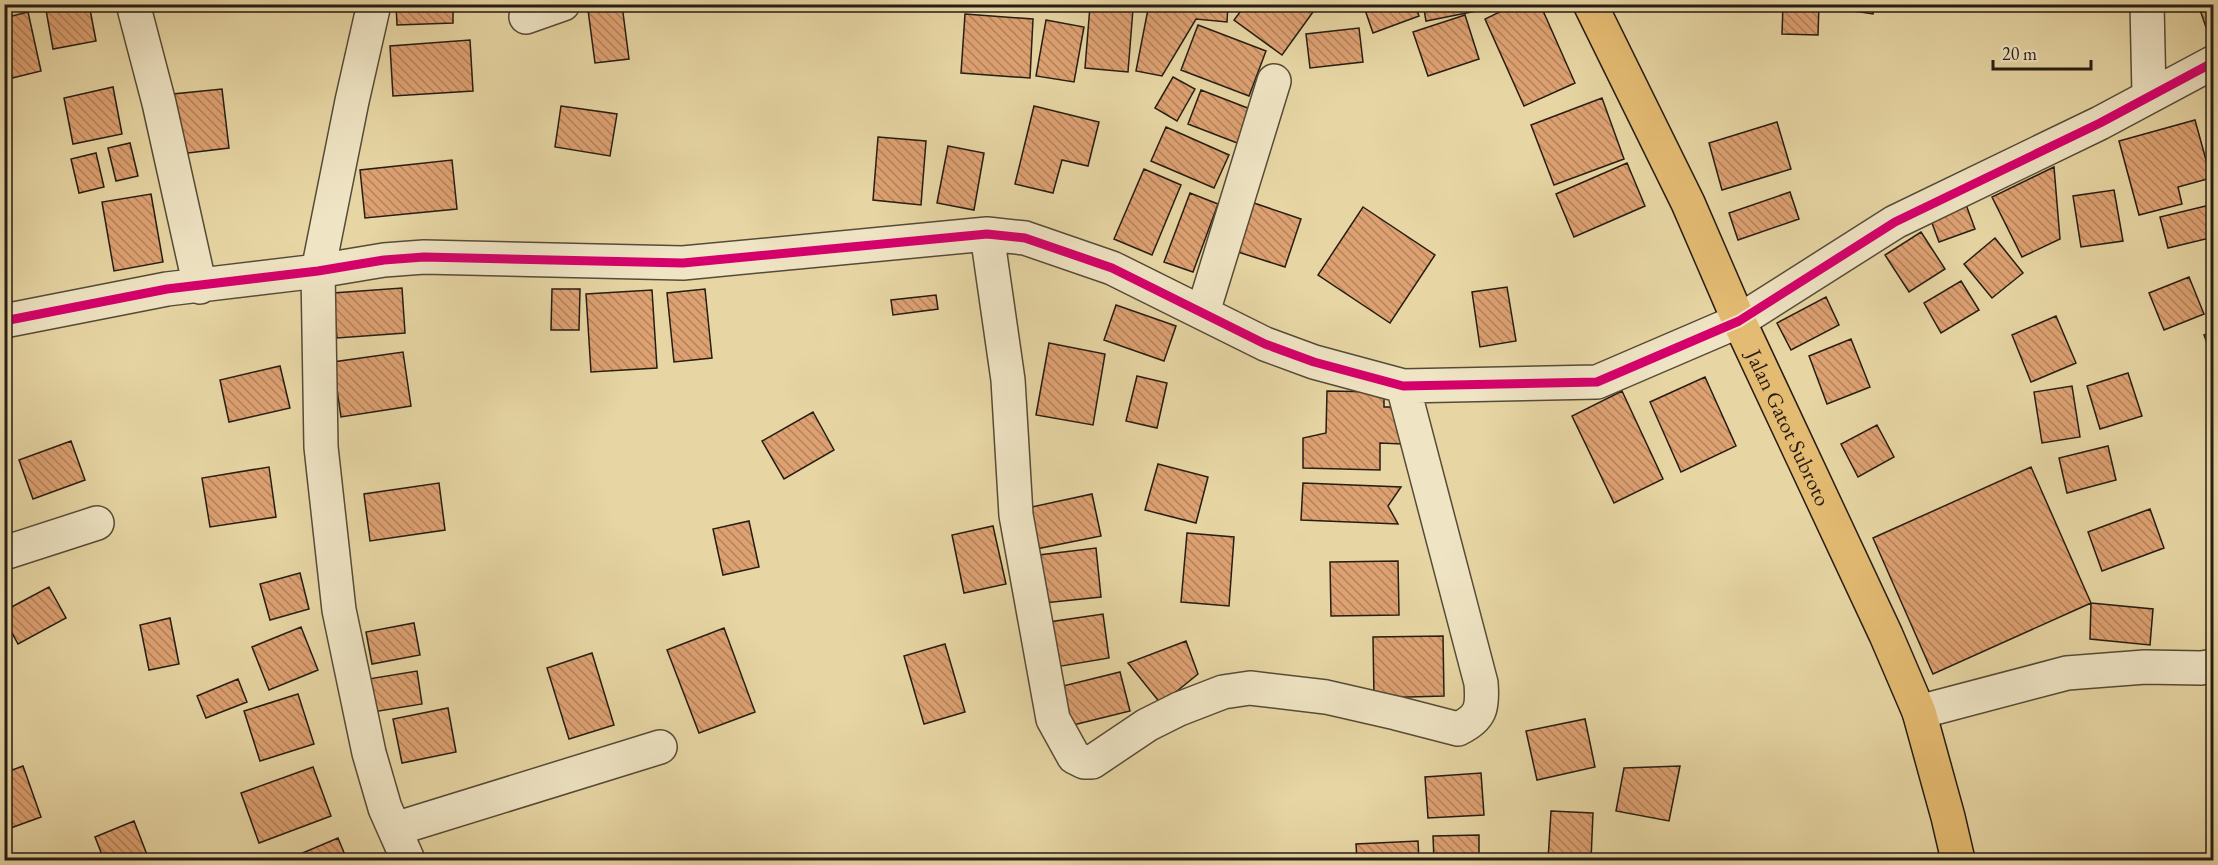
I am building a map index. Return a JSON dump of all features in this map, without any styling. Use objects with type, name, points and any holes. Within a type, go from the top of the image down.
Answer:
[{"type":"main road","name":"Jalan Gatot Subroto","points":[[1590,4],[1688,203],[1739,321],[1886,635],[1919,712],[1958,861]]},
{"type":"street","points":[[133,4],[159,103],[200,287]]},
{"type":"street","points":[[374,4],[318,271],[321,447],[339,610],[369,753],[386,808],[408,861]]},
{"type":"street","points":[[526,17],[563,4]]},
{"type":"street","points":[[2147,4],[2149,95]]},
{"type":"street","points":[[4,321],[167,289],[200,287],[384,260],[424,257],[683,263],[987,234],[1025,238],[1112,268],[1265,344],[1314,362],[1403,386],[1597,382],[1739,321],[1895,222],[2100,123],[2214,62]]},
{"type":"street","points":[[1203,312],[1274,81]]},
{"type":"street","points":[[987,234],[1008,380],[1016,515],[1053,719],[1078,760],[1092,762],[1147,725],[1179,709],[1223,692],[1250,688],[1326,698],[1396,712],[1458,729],[1473,722],[1482,700],[1481,683],[1403,386]]},
{"type":"street","points":[[4,553],[97,523]]},
{"type":"street","points":[[1919,712],[2067,673],[2121,668],[2214,666]]},
{"type":"street","points":[[395,829],[660,747]]},
{"type":"building","points":[[73,4],[89,4],[96,41],[53,49],[46,10]]},
{"type":"building","points":[[396,4],[453,4],[453,23],[397,25]]},
{"type":"building","points":[[1149,4],[1228,4],[1227,22],[1196,19],[1162,76],[1136,71]]},
{"type":"building","points":[[1246,4],[1318,5],[1282,55],[1234,20]]},
{"type":"building","points":[[1363,4],[1415,4],[1419,16],[1373,33]]},
{"type":"building","points":[[1423,4],[1476,4],[1477,11],[1426,21]]},
{"type":"building","points":[[1516,4],[1540,4],[1575,83],[1524,106],[1485,19]]},
{"type":"building","points":[[1783,4],[1819,4],[1818,35],[1782,34]]},
{"type":"building","points":[[1841,4],[1875,4],[1873,14],[1840,9]]},
{"type":"building","points":[[2198,4],[2214,4],[2214,31],[2208,33]]},
{"type":"building","points":[[622,5],[629,59],[595,63],[588,10]]},
{"type":"building","points":[[1090,6],[1133,9],[1128,72],[1085,68]]},
{"type":"building","points":[[28,12],[41,71],[4,80],[4,18]]},
{"type":"building","points":[[965,14],[1033,19],[1030,78],[961,73]]},
{"type":"building","points":[[1465,15],[1479,59],[1428,76],[1413,32]]},
{"type":"building","points":[[1046,20],[1084,27],[1074,82],[1036,76]]},
{"type":"building","points":[[1198,25],[1266,51],[1249,96],[1181,70]]},
{"type":"building","points":[[1359,28],[1363,62],[1310,68],[1306,34]]},
{"type":"building","points":[[470,40],[473,91],[393,96],[390,46]]},
{"type":"building","points":[[1173,77],[1195,89],[1177,121],[1155,108]]},
{"type":"building","points":[[113,87],[122,134],[73,144],[64,98]]},
{"type":"building","points":[[222,89],[229,148],[180,154],[173,94]]},
{"type":"building","points":[[1201,90],[1258,112],[1245,146],[1188,124]]},
{"type":"building","points":[[1602,98],[1624,159],[1554,185],[1531,125]]},
{"type":"building","points":[[561,106],[617,114],[610,156],[555,147]]},
{"type":"building","points":[[1034,106],[1099,122],[1088,166],[1062,160],[1053,193],[1015,184]]},
{"type":"building","points":[[2195,120],[2211,178],[2178,187],[2182,204],[2139,215],[2119,141]]},
{"type":"building","points":[[1777,122],[1791,169],[1722,190],[1709,143]]},
{"type":"building","points":[[1166,127],[1229,155],[1214,188],[1151,161]]},
{"type":"building","points":[[878,137],[926,141],[921,205],[873,200]]},
{"type":"building","points":[[130,143],[138,176],[116,181],[108,148]]},
{"type":"building","points":[[948,146],[984,153],[974,210],[937,203]]},
{"type":"building","points":[[96,153],[104,187],[79,193],[71,159]]},
{"type":"building","points":[[452,160],[457,209],[365,218],[360,170]]},
{"type":"building","points":[[1627,163],[1645,206],[1574,237],[1556,194]]},
{"type":"building","points":[[2054,167],[2060,239],[2022,257],[1992,197]]},
{"type":"building","points":[[1144,169],[1181,185],[1152,255],[1114,239]]},
{"type":"building","points":[[2114,190],[2123,241],[2081,247],[2073,196]]},
{"type":"building","points":[[1790,192],[1799,219],[1738,240],[1729,213]]},
{"type":"building","points":[[1190,193],[1218,204],[1193,272],[1164,262]]},
{"type":"building","points":[[151,194],[163,262],[114,271],[102,202]]},
{"type":"building","points":[[1965,202],[1975,229],[1939,242],[1929,215]]},
{"type":"building","points":[[1254,203],[1301,219],[1285,267],[1238,252]]},
{"type":"building","points":[[2214,204],[2214,237],[2168,248],[2160,217]]},
{"type":"building","points":[[1363,207],[1435,255],[1390,323],[1318,275]]},
{"type":"building","points":[[1921,232],[1945,269],[1909,292],[1885,255]]},
{"type":"building","points":[[1995,238],[2023,273],[1992,298],[1964,264]]},
{"type":"building","points":[[2189,277],[2204,314],[2164,330],[2149,293]]},
{"type":"building","points":[[1961,281],[1979,310],[1941,333],[1924,303]]},
{"type":"building","points":[[1507,287],[1516,341],[1480,347],[1472,292]]},
{"type":"building","points":[[402,288],[405,333],[337,338],[333,293]]},
{"type":"building","points":[[552,289],[580,289],[579,330],[551,330]]},
{"type":"building","points":[[705,289],[712,358],[674,362],[667,293]]},
{"type":"building","points":[[652,290],[657,368],[591,372],[586,294]]},
{"type":"building","points":[[936,295],[938,309],[893,315],[891,300]]},
{"type":"building","points":[[1826,297],[1839,325],[1791,350],[1777,323]]},
{"type":"building","points":[[1116,305],[1176,326],[1164,361],[1104,340]]},
{"type":"building","points":[[2056,316],[2076,363],[2031,382],[2012,335]]},
{"type":"building","points":[[2214,331],[2214,358],[2213,358],[2204,335]]},
{"type":"building","points":[[1851,339],[1870,387],[1827,404],[1809,356]]},
{"type":"building","points":[[1049,343],[1105,354],[1093,425],[1036,415]]},
{"type":"building","points":[[403,352],[411,406],[341,417],[333,362]]},
{"type":"building","points":[[280,366],[290,408],[229,422],[220,380]]},
{"type":"building","points":[[2128,373],[2142,416],[2100,429],[2087,386]]},
{"type":"building","points":[[1137,376],[1167,383],[1157,428],[1126,421]]},
{"type":"building","points":[[1705,377],[1736,446],[1681,472],[1650,402]]},
{"type":"building","points":[[2072,386],[2080,437],[2042,443],[2034,392]]},
{"type":"building","points":[[1327,391],[1384,392],[1384,407],[1403,407],[1402,444],[1380,443],[1380,470],[1303,468],[1303,438],[1326,433]]},
{"type":"building","points":[[1622,391],[1663,479],[1614,503],[1572,416]]},
{"type":"building","points":[[813,412],[834,450],[784,479],[762,441]]},
{"type":"building","points":[[1877,425],[1894,457],[1858,477],[1841,444]]},
{"type":"building","points":[[71,441],[85,480],[33,499],[19,460]]},
{"type":"building","points":[[2108,446],[2116,480],[2067,493],[2059,458]]},
{"type":"building","points":[[1158,464],[1208,477],[1196,523],[1145,510]]},
{"type":"building","points":[[269,467],[276,517],[210,527],[202,478]]},
{"type":"building","points":[[2031,467],[2091,603],[1933,674],[1873,538]]},
{"type":"building","points":[[439,483],[445,530],[370,541],[364,494]]},
{"type":"building","points":[[1303,483],[1401,487],[1388,506],[1398,524],[1301,520]]},
{"type":"building","points":[[1092,494],[1101,536],[1036,549],[1027,508]]},
{"type":"building","points":[[2150,509],[2164,548],[2102,571],[2088,532]]},
{"type":"building","points":[[749,521],[759,567],[723,575],[713,529]]},
{"type":"building","points":[[993,526],[1006,584],[964,593],[952,535]]},
{"type":"building","points":[[1187,533],[1234,537],[1229,606],[1181,602]]},
{"type":"building","points":[[1096,548],[1101,597],[1044,603],[1039,555]]},
{"type":"building","points":[[1398,561],[1399,615],[1331,616],[1330,562]]},
{"type":"building","points":[[300,573],[309,609],[270,620],[260,584]]},
{"type":"building","points":[[49,587],[66,618],[18,644],[4,618],[4,611]]},
{"type":"building","points":[[2091,603],[2153,609],[2150,645],[2090,639]]},
{"type":"building","points":[[1103,614],[1109,658],[1056,667],[1049,622]]},
{"type":"building","points":[[170,618],[179,664],[149,670],[140,625]]},
{"type":"building","points":[[414,623],[420,655],[372,664],[366,632]]},
{"type":"building","points":[[301,627],[318,670],[269,690],[252,647]]},
{"type":"building","points":[[724,628],[755,712],[699,733],[667,650]]},
{"type":"building","points":[[1443,636],[1444,696],[1374,698],[1373,637]]},
{"type":"building","points":[[1186,641],[1198,674],[1161,704],[1128,663]]},
{"type":"building","points":[[945,644],[965,712],[924,724],[904,656]]},
{"type":"building","points":[[592,653],[614,725],[569,739],[547,668]]},
{"type":"building","points":[[417,671],[422,704],[367,713],[362,680]]},
{"type":"building","points":[[1120,672],[1130,711],[1069,726],[1059,687]]},
{"type":"building","points":[[238,679],[247,702],[206,718],[197,696]]},
{"type":"building","points":[[298,694],[314,744],[260,761],[244,711]]},
{"type":"building","points":[[448,708],[456,752],[402,763],[393,719]]},
{"type":"building","points":[[1585,719],[1595,767],[1537,780],[1526,731]]},
{"type":"building","points":[[23,766],[41,817],[8,829],[4,820],[4,773]]},
{"type":"building","points":[[1680,766],[1669,821],[1616,811],[1624,768]]},
{"type":"building","points":[[313,767],[331,816],[259,843],[241,793]]},
{"type":"building","points":[[1481,773],[1484,815],[1428,818],[1425,777]]},
{"type":"building","points":[[1551,811],[1593,813],[1591,860],[1548,860]]},
{"type":"building","points":[[134,821],[149,860],[104,860],[95,837]]},
{"type":"building","points":[[1479,835],[1479,860],[1434,860],[1433,836]]},
{"type":"building","points":[[338,838],[347,860],[286,860]]},
{"type":"building","points":[[1418,841],[1419,860],[1357,860],[1356,844]]},
{"type":"cycle path","points":[[4,321],[167,289],[318,271],[384,260],[424,257],[683,263],[987,234],[1025,238],[1112,268],[1265,344],[1314,362],[1403,386],[1597,382],[1739,321],[1895,222],[2100,123],[2214,62]]}]
